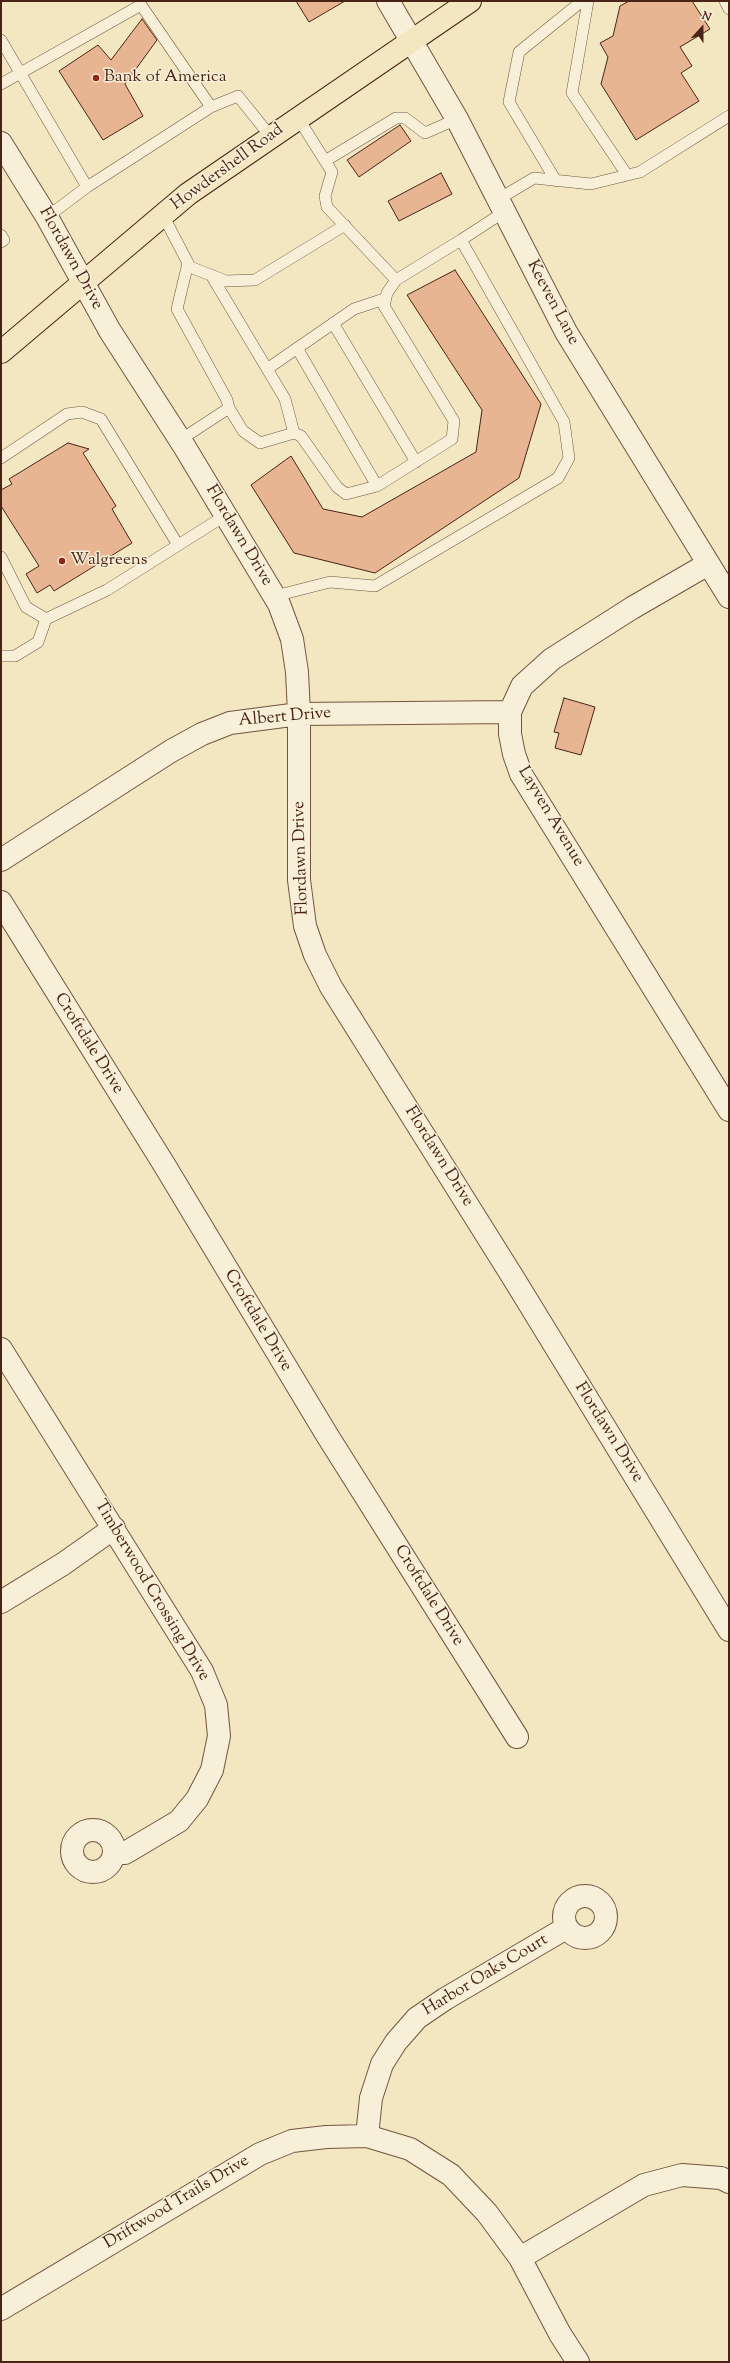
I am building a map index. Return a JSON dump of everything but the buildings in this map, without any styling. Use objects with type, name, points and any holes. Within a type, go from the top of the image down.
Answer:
[{"type":"main road","name":"Howdershell Road","points":[[1,352],[188,194],[470,1]]},
{"type":"street","name":"Keeven Lane","points":[[388,1],[457,119],[566,332],[729,597]]},
{"type":"street","name":"Flordawn Drive","points":[[1,143],[47,217],[84,281],[110,331],[180,440],[275,596],[292,639],[297,672],[299,714],[299,880],[305,926],[315,955],[331,987],[505,1265],[729,1630]]},
{"type":"street","name":"Layven Avenue","points":[[708,564],[632,608],[552,659],[522,686],[510,712],[511,740],[521,774],[729,1110]]},
{"type":"street","name":"Albert Drive","points":[[1,860],[202,734],[230,723],[299,714],[510,712]]},
{"type":"street","name":"Croftdale Drive","points":[[1,902],[165,1166],[327,1435],[517,1737]]},
{"type":"street","name":"Timberwood Crossing Drive","points":[[1,1349],[202,1671],[216,1705],[219,1736],[212,1770],[197,1799],[179,1821],[125,1853],[114,1853]]},
{"type":"street","points":[[1,1602],[63,1564],[114,1528]]},
{"type":"street","name":"Harbor Oaks Court","points":[[367,2136],[371,2098],[382,2064],[396,2042],[416,2018],[452,1995],[566,1928]]},
{"type":"street","name":"Driftwood Trails Drive","points":[[1,2309],[260,2154],[292,2141],[326,2137],[367,2136],[410,2149],[450,2175],[487,2213],[520,2258],[560,2334],[578,2362]]},
{"type":"street","points":[[520,2258],[644,2185],[682,2175],[721,2178],[729,2182]]},
{"type":"lane","points":[[556,180],[509,102],[520,52],[582,1]]},
{"type":"lane","points":[[588,1],[572,93],[627,175]]},
{"type":"lane","points":[[725,1],[729,8]]},
{"type":"lane","points":[[1,84],[141,5],[211,107]]},
{"type":"lane","points":[[1,40],[87,187]]},
{"type":"lane","points":[[47,217],[87,187],[211,107],[238,96],[270,137]]},
{"type":"lane","points":[[211,275],[285,399],[294,432],[301,436],[337,487],[346,494],[377,486],[452,440],[454,421],[384,306],[384,299],[396,280],[461,240],[534,178],[592,184],[640,172],[729,116]]},
{"type":"lane","points":[[298,118],[332,172],[325,196],[326,208],[345,225],[396,280]]},
{"type":"lane","points":[[325,161],[396,118],[405,118],[425,133],[457,119]]},
{"type":"lane","points":[[163,216],[190,267],[226,280],[255,280],[345,225]]},
{"type":"lane","points":[[1,235],[4,240],[1,242]]},
{"type":"lane","points":[[275,596],[330,582],[375,586],[558,478],[568,458],[564,422],[461,240]]},
{"type":"lane","points":[[188,263],[177,309],[227,400],[229,408],[243,431],[260,443],[294,432]]},
{"type":"lane","points":[[267,369],[354,308],[384,299]]},
{"type":"lane","points":[[333,323],[416,462]]},
{"type":"lane","points":[[297,348],[377,486]]},
{"type":"lane","points":[[180,440],[229,408]]},
{"type":"lane","points":[[1,458],[67,414],[82,412],[101,419],[178,545]]},
{"type":"lane","points":[[1,656],[15,656],[38,642],[46,619],[107,590],[226,515]]},
{"type":"lane","points":[[1,557],[26,607],[46,619]]},
{"type":"place","name":"Bank of America","points":[[96,78]]},
{"type":"place","name":"Walgreens","points":[[62,561]]}]
